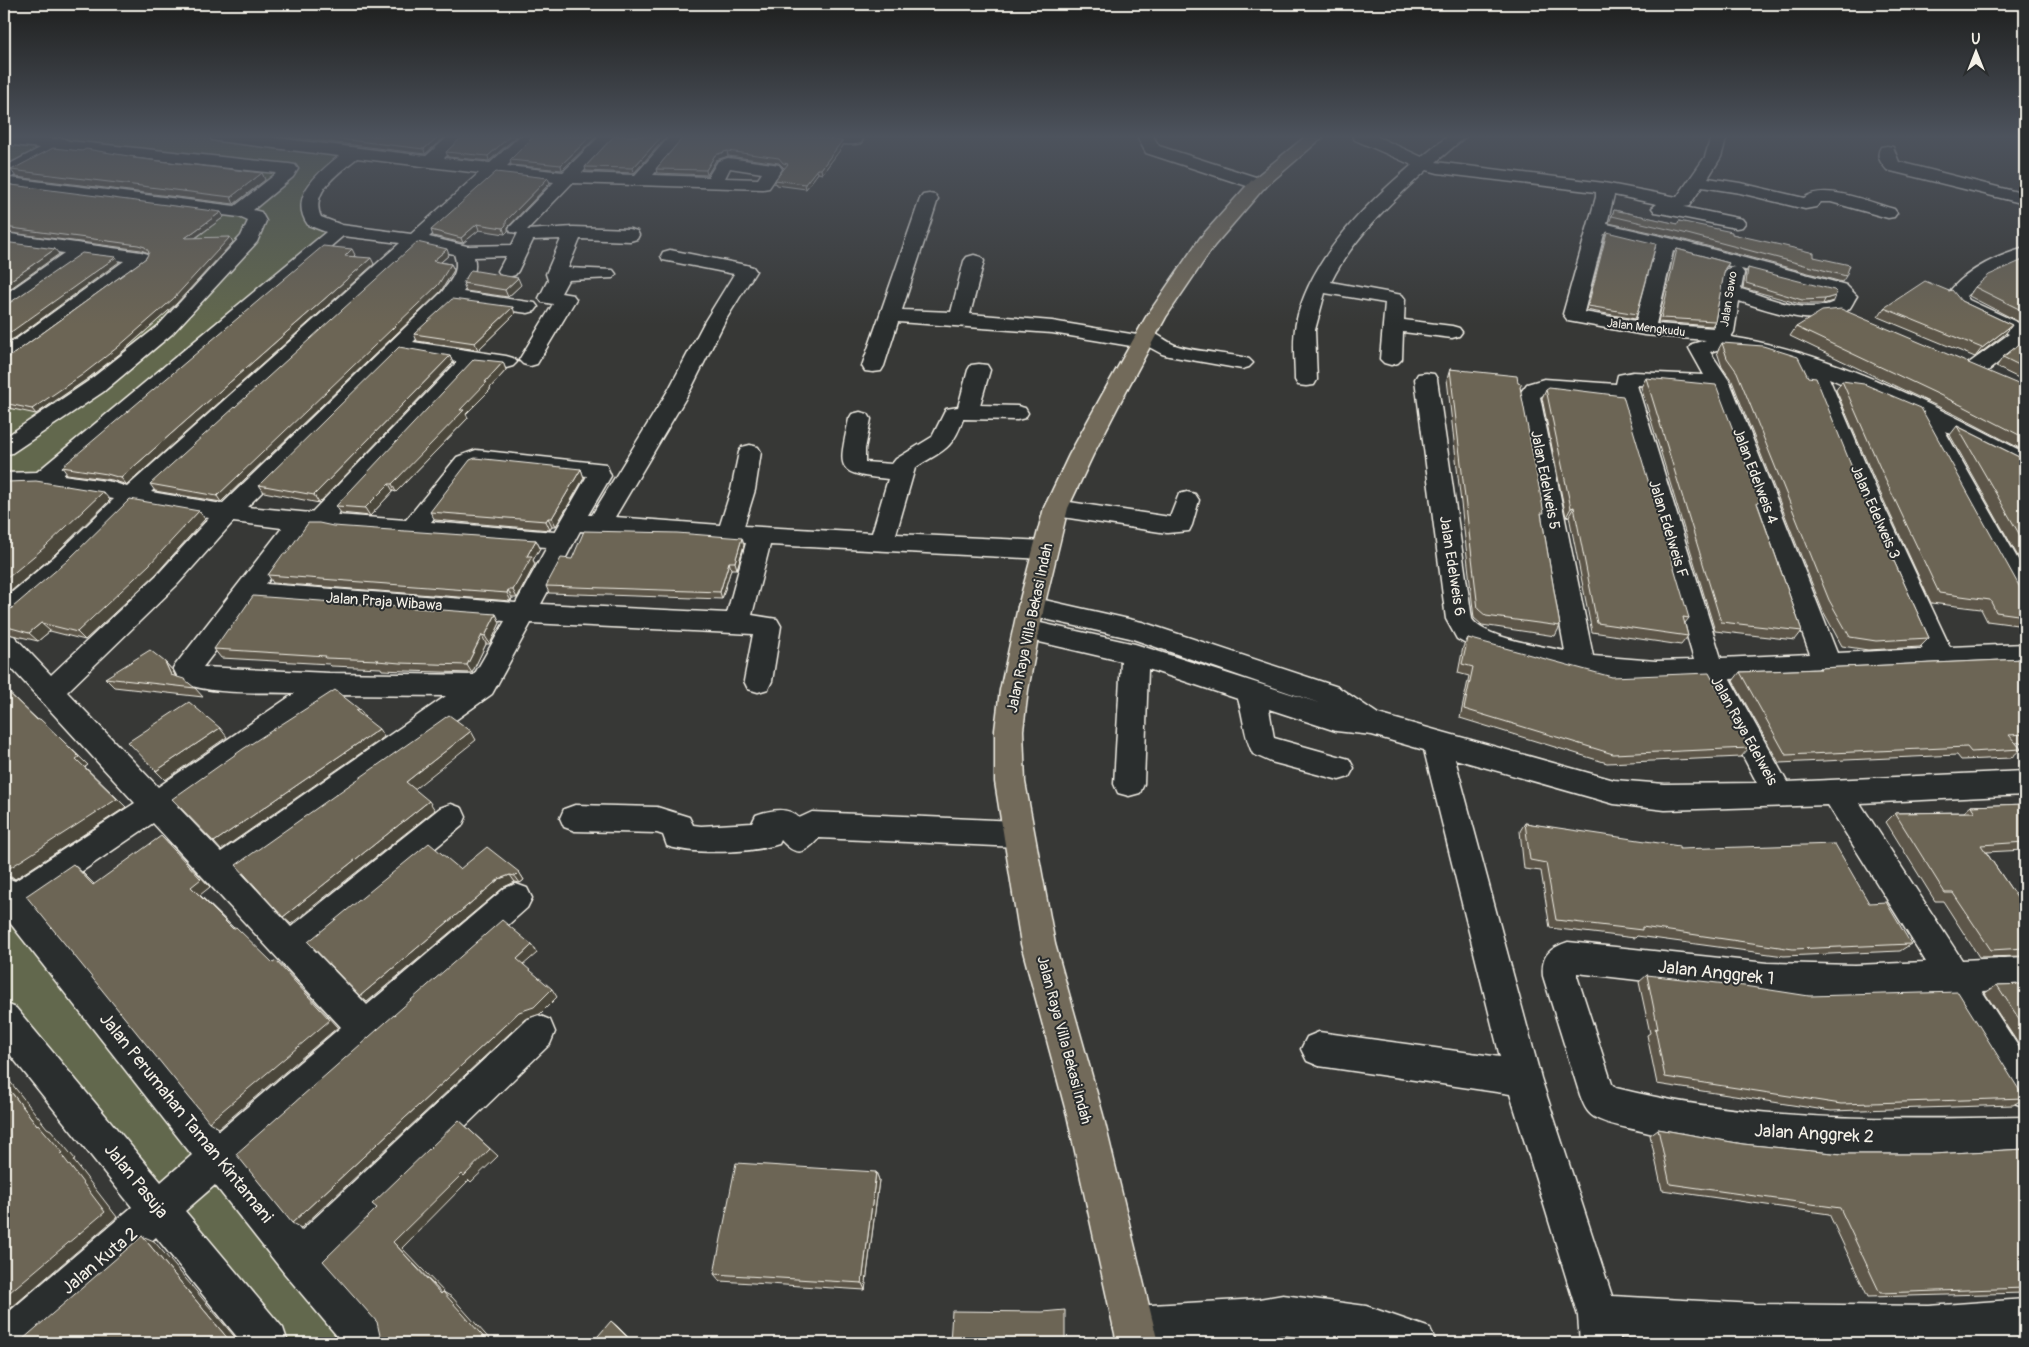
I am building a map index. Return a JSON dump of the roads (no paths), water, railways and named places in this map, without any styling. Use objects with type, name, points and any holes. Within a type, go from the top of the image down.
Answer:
[{"type":"main road","name":"Jalan Raya Villa Bekasi Indah","points":[[1135,1335],[1085,1115],[1038,944],[1010,782],[1010,730],[1014,690],[1029,618],[1056,508],[1081,455],[1144,339],[1207,242],[1245,199]]},
{"type":"street","points":[[4,448],[95,387],[165,330],[250,238],[257,221],[255,216],[239,212],[136,199]]},
{"type":"street","points":[[239,212],[255,199]]},
{"type":"street","points":[[50,692],[168,579],[227,513],[449,296],[466,275],[467,266],[463,252],[459,248],[416,240],[339,230],[314,222],[308,209],[309,199]]},
{"type":"street","points":[[4,613],[64,562],[131,497],[461,199]]},
{"type":"street","points":[[518,228],[547,199]]},
{"type":"street","points":[[873,366],[929,199]]},
{"type":"street","points":[[1306,380],[1306,322],[1318,286],[1338,254],[1372,214],[1388,199]]},
{"type":"street","points":[[1604,199],[1597,227],[1666,243],[1839,289],[1847,296],[1841,306],[1824,312],[1810,314],[1731,292]]},
{"type":"street","points":[[1631,199],[1736,223]]},
{"type":"street","points":[[1649,199],[1680,203],[1685,199]]},
{"type":"street","points":[[1784,199],[1805,204],[1815,199]]},
{"type":"street","points":[[1839,199],[1888,213]]},
{"type":"street","name":"Jalan Mengkudu","points":[[1597,227],[1573,315],[1577,318],[1644,329],[1721,335]]},
{"type":"street","points":[[42,480],[339,230]]},
{"type":"street","points":[[508,271],[524,236],[573,233],[630,235]]},
{"type":"street","points":[[530,360],[566,299],[549,298],[558,280],[556,274],[573,233]]},
{"type":"street","points":[[4,239],[79,251],[141,258],[4,358]]},
{"type":"street","points":[[4,256],[26,242]]},
{"type":"street","points":[[1644,329],[1666,243]]},
{"type":"street","points":[[463,252],[518,250]]},
{"type":"street","points":[[4,304],[79,251]]},
{"type":"street","points":[[2025,254],[1988,270],[1968,283],[1956,296],[1962,304],[2025,333]]},
{"type":"street","points":[[599,524],[680,389],[715,321],[746,271],[670,256]]},
{"type":"street","points":[[959,319],[974,261]]},
{"type":"street","name":"Jalan Sawo","points":[[1721,335],[1724,332],[1735,261]]},
{"type":"street","points":[[556,274],[606,274]]},
{"type":"street","points":[[1318,286],[1395,299],[1391,358]]},
{"type":"street","points":[[449,296],[528,307]]},
{"type":"street","points":[[890,315],[1052,327],[1144,339],[1169,350],[1242,363]]},
{"type":"street","points":[[1393,325],[1452,332]]},
{"type":"street","points":[[2001,379],[1969,364],[2025,333]]},
{"type":"street","name":"Jalan Edelweis 4","points":[[1813,364],[1756,345],[1714,342],[1704,344],[1699,348],[1719,382],[1827,663]]},
{"type":"street","points":[[396,346],[506,362]]},
{"type":"street","points":[[472,358],[308,522],[246,592],[187,668],[190,676],[208,679],[329,684],[482,686]]},
{"type":"street","points":[[1813,364],[1922,409],[2025,462]]},
{"type":"street","name":"Jalan Edelweis 3","points":[[1813,364],[1864,488],[1941,658]]},
{"type":"street","points":[[967,412],[979,370]]},
{"type":"street","points":[[1627,390],[1626,380],[1633,378],[1719,382]]},
{"type":"street","name":"Jalan Edelweis 6","points":[[1426,379],[1458,619],[1471,636],[1482,641],[1581,664],[1619,670],[1656,672],[2025,654]]},
{"type":"street","name":"Jalan Edelweis 5","points":[[1581,664],[1529,396],[1535,389],[1544,386],[1627,390]]},
{"type":"street","name":"Jalan Edelweis F","points":[[1627,390],[1710,668]]},
{"type":"street","points":[[1922,409],[2025,594]]},
{"type":"street","points":[[882,541],[904,464],[933,449],[945,439],[954,414],[967,412],[1017,413]]},
{"type":"street","points":[[860,420],[854,450],[853,460],[855,466],[862,469],[902,473]]},
{"type":"street","points":[[730,534],[743,490],[750,452]]},
{"type":"street","points":[[219,871],[482,686],[599,476],[598,469],[476,457],[465,462],[412,530]]},
{"type":"street","points":[[4,481],[42,480],[112,490],[131,497],[227,513],[308,522],[412,530],[548,539],[599,524],[760,536],[1045,550]]},
{"type":"street","points":[[1056,508],[1167,525],[1180,525],[1187,500]]},
{"type":"street","points":[[737,623],[760,536]]},
{"type":"street","name":"Jalan Praja Wibawa","points":[[246,592],[522,613],[768,626],[758,681]]},
{"type":"street","points":[[1029,618],[1336,720],[1372,724],[1614,792],[1665,797],[1779,795],[2025,783]]},
{"type":"street","points":[[1029,618],[1133,629],[1328,695],[1372,724]]},
{"type":"street","points":[[4,643],[154,806],[219,871],[364,1027]]},
{"type":"street","points":[[1129,784],[1135,654]]},
{"type":"street","name":"Jalan Raya Edelweis","points":[[1710,668],[1779,795]]},
{"type":"street","points":[[7,899],[154,806],[329,684]]},
{"type":"street","points":[[1248,690],[1257,715],[1260,740],[1263,746],[1271,750],[1340,768]]},
{"type":"street","points":[[1436,742],[1523,1078],[1599,1329],[1755,1324],[1934,1335],[2025,1319]]},
{"type":"street","points":[[1837,793],[2025,1089]]},
{"type":"street","points":[[291,947],[451,816]]},
{"type":"street","points":[[576,818],[657,820],[678,826],[678,836],[701,839],[768,834],[767,824],[784,823],[799,839],[812,825],[1018,834]]},
{"type":"street","name":"Jalan Kuta 2","points":[[4,1343],[160,1210],[364,1027],[516,898]]},
{"type":"street","name":"Jalan Perumahan Taman Kintamani","points":[[7,899],[218,1156],[299,1260],[370,1343]]},
{"type":"street","name":"Jalan Anggrek 1","points":[[1606,1104],[1598,1095],[1560,976],[1559,965],[1564,958],[1767,979],[1855,981],[2025,973]]},
{"type":"street","name":"Jalan Pasuja","points":[[4,1020],[268,1343]]},
{"type":"street","points":[[299,1260],[538,1032]]},
{"type":"street","points":[[1320,1049],[1523,1078]]},
{"type":"street","name":"Jalan Anggrek 2","points":[[1606,1104],[1694,1124],[1784,1134],[1896,1138],[2025,1134]]},
{"type":"street","points":[[1135,1335],[1282,1315],[1366,1326],[1415,1343]]}]
